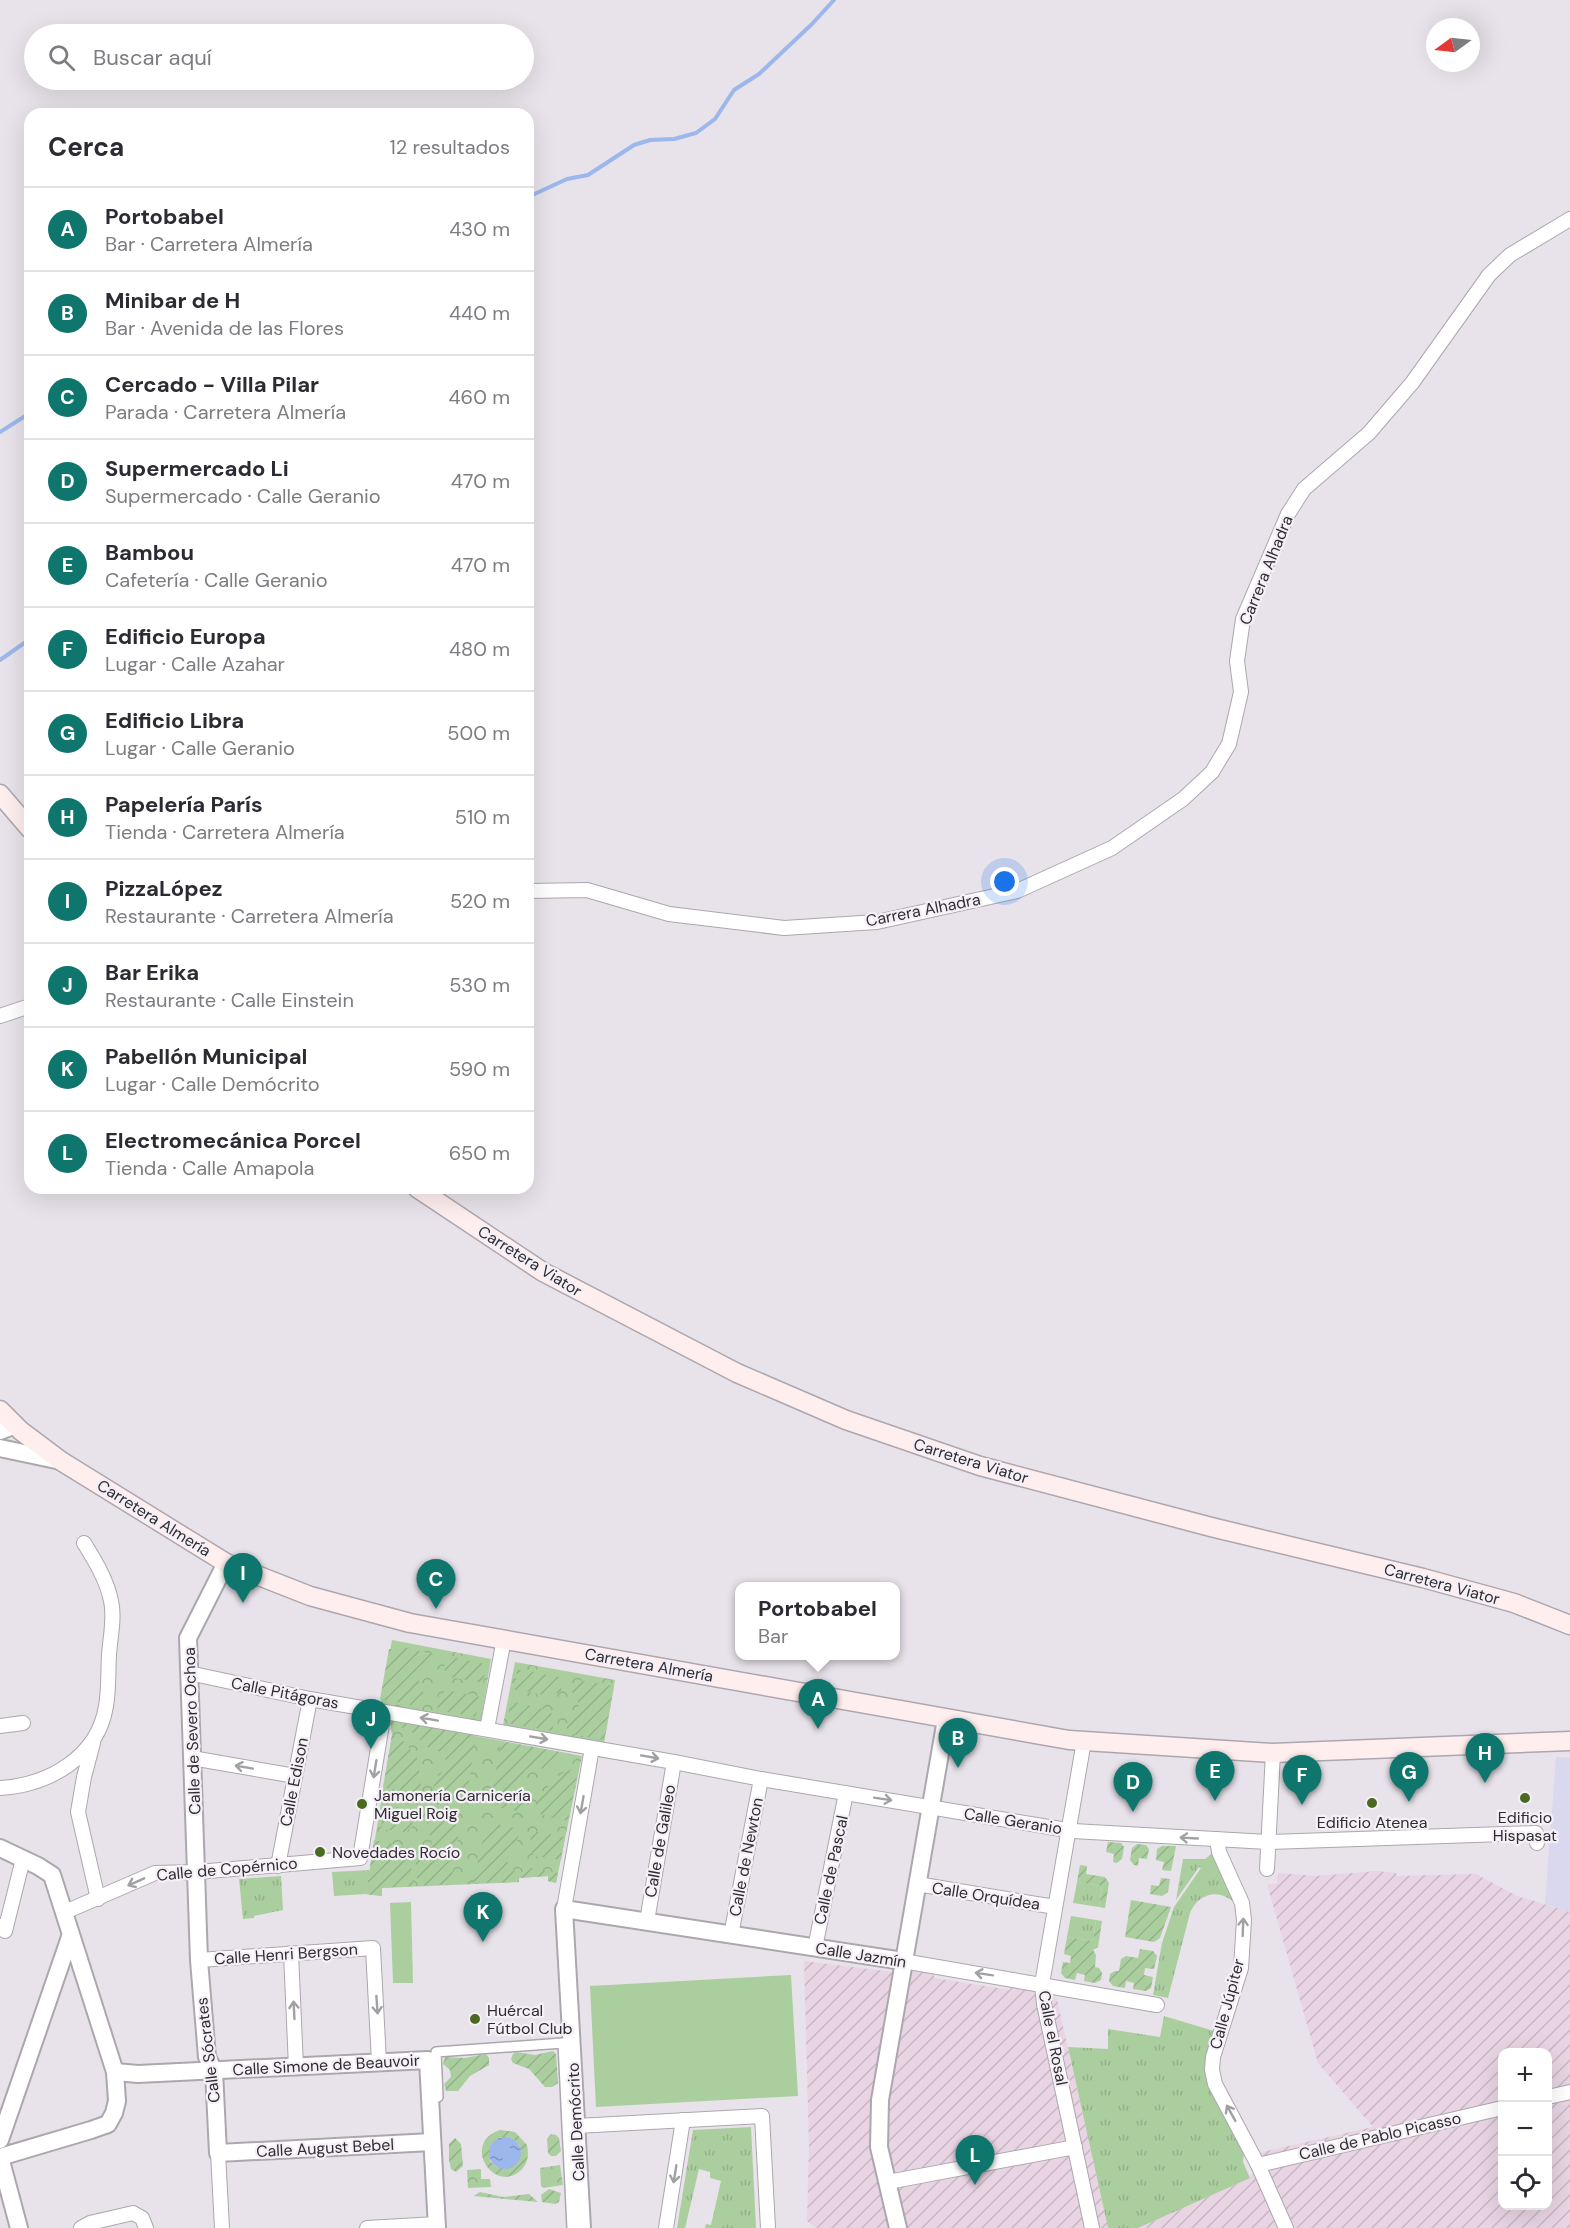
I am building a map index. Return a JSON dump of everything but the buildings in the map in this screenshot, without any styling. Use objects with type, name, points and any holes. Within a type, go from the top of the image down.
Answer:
[{"type":"main road","points":[[0,794],[24,822]]},
{"type":"main road","name":"Carretera Viator","points":[[426,1194],[543,1272],[737,1373],[846,1420],[980,1466],[1211,1527],[1423,1578],[1514,1603],[1570,1625]]},
{"type":"main road","name":"Carretera Almería","points":[[0,1410],[12,1429],[226,1563],[310,1596],[410,1623],[946,1719],[1084,1741],[1273,1752],[1569,1741]]},
{"type":"street","name":"Carrera Alhadra","points":[[534,891],[587,890],[669,914],[784,928],[878,922],[1017,891],[1112,848],[1183,800],[1212,772],[1229,744],[1241,692],[1237,661],[1243,620],[1288,514],[1304,489],[1369,433],[1412,383],[1489,275],[1510,255],[1570,219]]},
{"type":"street","points":[[0,1016],[24,1008]]},
{"type":"street","points":[[0,1446],[10,1440],[12,1429]]},
{"type":"street","points":[[0,1446],[61,1461]]},
{"type":"street","points":[[84,1543],[106,1583],[112,1604],[106,1707],[93,1743],[78,1812],[98,1899]]},
{"type":"street","name":"Calle de Severo Ochoa","points":[[197,1872],[188,1638],[226,1563]]},
{"type":"street","points":[[487,1729],[504,1639]]},
{"type":"street","name":"Calle Pitágoras","points":[[189,1673],[310,1699],[487,1729]]},
{"type":"street","name":"Calle Edison","points":[[278,1866],[310,1699]]},
{"type":"street","name":"Calle de Copérnico","points":[[65,1912],[155,1873],[197,1872],[360,1858],[384,1712]]},
{"type":"street","points":[[898,2228],[879,2147],[879,2100],[946,1719]]},
{"type":"street","points":[[0,1726],[23,1723]]},
{"type":"street","name":"Calle Geranio","points":[[487,1729],[761,1779],[1069,1830],[1268,1842],[1536,1833],[1537,1843]]},
{"type":"street","name":"Calle el Rosal","points":[[1084,1741],[1042,1984],[1044,2004],[1092,2228]]},
{"type":"street","points":[[0,1788],[48,1778],[67,1768],[93,1743]]},
{"type":"street","points":[[564,1909],[592,1748]]},
{"type":"street","points":[[1267,1869],[1273,1752]]},
{"type":"street","points":[[192,1758],[295,1776]]},
{"type":"street","name":"Calle de Galileo","points":[[646,1921],[674,1762]]},
{"type":"street","name":"Calle de Newton","points":[[731,1935],[761,1779]]},
{"type":"street","name":"Calle de Pascal","points":[[815,1948],[846,1792]]},
{"type":"street","name":"Calle Júpiter","points":[[1217,1839],[1220,1852],[1242,1903],[1244,1920],[1240,1968],[1213,2057],[1212,2070],[1215,2084],[1258,2165],[1287,2228]]},
{"type":"street","points":[[0,1848],[51,1875],[65,1912],[70,1937],[115,2072],[117,2101],[114,2114],[108,2124],[0,2157],[19,2228]]},
{"type":"street","points":[[0,1926],[5,1931],[23,1859]]},
{"type":"street","name":"Calle Sócrates","points":[[197,1872],[199,1960],[207,2057],[214,2071],[222,2228]]},
{"type":"street","name":"Calle Orquídea","points":[[917,1884],[1055,1907]]},
{"type":"street","name":"Calle Jazmín","points":[[564,1909],[903,1961],[1157,2005]]},
{"type":"street","name":"Calle Demócrito","points":[[564,1909],[582,2228]]},
{"type":"street","points":[[0,2140],[70,1937]]},
{"type":"street","name":"Calle Henri Bergson","points":[[199,1960],[373,1948],[380,2062]]},
{"type":"street","points":[[291,1953],[296,2067]]},
{"type":"street","points":[[439,2227],[436,2052],[563,2043],[572,2228]]},
{"type":"street","name":"Calle Simone de Beauvoir","points":[[115,2072],[138,2074],[428,2060],[432,2142]]},
{"type":"street","points":[[1552,2096],[1570,2092]]},
{"type":"street","name":"Calle de Pablo Picasso","points":[[1258,2165],[1498,2109]]},
{"type":"street","points":[[576,2126],[762,2116],[768,2228]]},
{"type":"street","points":[[666,2228],[683,2120]]},
{"type":"street","points":[[432,2142],[439,2227]]},
{"type":"street","name":"Calle August Bebel","points":[[218,2153],[432,2142]]},
{"type":"street","points":[[888,2182],[1075,2147]]},
{"type":"street","points":[[81,2228],[90,2223],[129,2213],[140,2215],[146,2228]]},
{"type":"street","points":[[367,2228],[439,2227]]},
{"type":"shaded area","points":[[1556,1757],[1570,1758],[1570,1912],[1545,1904]]},
{"type":"shaded area","points":[[1377,1871],[1396,1873],[1397,1876],[1476,1874],[1517,1896],[1570,1912],[1570,2228],[1138,2228],[1250,2178],[1262,2152],[1373,2127],[1318,2063],[1267,1884],[1277,1884],[1278,1873],[1316,1876]]},
{"type":"shaded area","points":[[804,1961],[909,1974],[911,1969],[934,1972],[934,1978],[1010,1990],[1011,1985],[1049,1992],[1057,1999],[1108,2228],[816,2228],[807,2221],[809,2147]]},
{"type":"green space","points":[[392,1640],[491,1659],[481,1720],[478,1722],[380,1704]]},
{"type":"green space","points":[[402,1647],[433,1654],[430,1667],[422,1672],[419,1679],[420,1688],[426,1695],[422,1707],[380,1699],[389,1649],[401,1650]]},
{"type":"green space","points":[[446,1656],[486,1664],[483,1683],[449,1677],[444,1669]]},
{"type":"green space","points":[[515,1662],[615,1680],[604,1744],[503,1725]]},
{"type":"green space","points":[[517,1669],[563,1678],[561,1691],[551,1696],[515,1690]]},
{"type":"green space","points":[[576,1680],[614,1686],[604,1740],[566,1733],[568,1720],[578,1708],[577,1700],[572,1692]]},
{"type":"green space","points":[[446,1690],[478,1696],[480,1698],[476,1717],[437,1710],[439,1697]]},
{"type":"green space","points":[[513,1702],[549,1710],[555,1719],[552,1731],[507,1723],[510,1704]]},
{"type":"green space","points":[[390,1720],[582,1756],[556,1883],[548,1881],[548,1876],[519,1878],[519,1882],[382,1888],[382,1896],[366,1894],[392,1735]]},
{"type":"green space","points":[[390,1720],[476,1736],[468,1789],[456,1800],[432,1795],[435,1778],[443,1772],[445,1767],[445,1757],[438,1750],[429,1748],[413,1733],[404,1728],[389,1725]]},
{"type":"green space","points":[[392,1735],[400,1737],[417,1758],[416,1765],[422,1776],[420,1791],[417,1793],[383,1787]]},
{"type":"green space","points":[[501,1741],[571,1754],[544,1769],[533,1767],[525,1770],[519,1783],[525,1798],[523,1812],[500,1808],[497,1799],[492,1794]]},
{"type":"green space","points":[[579,1766],[568,1821],[535,1813],[538,1798],[547,1791],[549,1780]]},
{"type":"green space","points":[[384,1805],[414,1810],[412,1827],[405,1832],[381,1829]]},
{"type":"green space","points":[[429,1813],[452,1817],[459,1831],[451,1884],[418,1886],[415,1856],[428,1851],[432,1843],[426,1829]]},
{"type":"green space","points":[[497,1824],[519,1829],[517,1845],[507,1856],[512,1869],[522,1873],[531,1868],[558,1873],[556,1883],[548,1881],[548,1876],[519,1878],[519,1882],[473,1883],[484,1835],[491,1832]]},
{"type":"green space","points":[[532,1831],[565,1837],[561,1860],[534,1856],[529,1847]]},
{"type":"green space","points":[[374,1840],[403,1846],[410,1855],[413,1886],[381,1888],[382,1896],[366,1894]]},
{"type":"green space","points":[[1108,1842],[1121,1843],[1124,1847],[1122,1859],[1117,1863],[1113,1862],[1114,1854],[1106,1852]]},
{"type":"green space","points":[[1137,1844],[1146,1845],[1149,1849],[1147,1859],[1139,1858],[1138,1866],[1130,1860],[1132,1848]]},
{"type":"green space","points":[[1162,1846],[1176,1846],[1171,1871],[1162,1870],[1164,1862],[1156,1860],[1157,1849]]},
{"type":"green space","points":[[1214,1852],[1237,1906],[1225,1896],[1205,1896],[1199,1900],[1190,1913],[1168,1998],[1153,1995],[1162,1943],[1174,1907],[1201,1868],[1199,1867],[1176,1900],[1183,1859],[1205,1859]]},
{"type":"green space","points":[[1080,1865],[1087,1866],[1086,1874],[1105,1877],[1109,1883],[1105,1908],[1099,1907],[1102,1886],[1077,1882]]},
{"type":"green space","points":[[370,1870],[366,1894],[334,1896],[332,1872]]},
{"type":"green space","points":[[281,1876],[283,1910],[243,1919],[239,1879]]},
{"type":"green space","points":[[1161,1878],[1170,1879],[1168,1892],[1162,1896],[1150,1894],[1151,1885],[1159,1886]]},
{"type":"green space","points":[[1077,1882],[1102,1886],[1099,1907],[1073,1903]]},
{"type":"green space","points":[[1131,1900],[1171,1907],[1160,1938],[1154,1942],[1125,1937]]},
{"type":"green space","points":[[411,1902],[413,1983],[393,1983],[390,1903]]},
{"type":"green space","points":[[1071,1916],[1096,1920],[1093,1941],[1067,1937]]},
{"type":"green space","points":[[1096,1920],[1102,1921],[1098,1947],[1093,1950],[1096,1955],[1095,1967],[1099,1968],[1102,1973],[1101,1980],[1095,1983],[1084,1981],[1085,1975],[1077,1973],[1075,1980],[1065,1978],[1061,1973],[1063,1962],[1070,1963],[1071,1956],[1064,1954],[1067,1937],[1093,1941]]},
{"type":"green space","points":[[1140,1949],[1153,1951],[1157,1956],[1154,1969],[1145,1968],[1144,1975],[1153,1977],[1151,1988],[1146,1991],[1133,1989],[1134,1983],[1126,1981],[1125,1988],[1113,1986],[1109,1981],[1110,1974],[1119,1971],[1121,1959],[1126,1956],[1138,1958]]},
{"type":"green space","points":[[791,1975],[798,2096],[596,2107],[590,1986]]},
{"type":"green space","points":[[1164,2016],[1214,2031],[1208,2058],[1244,2151],[1243,2162],[1250,2178],[1138,2228],[1108,2228],[1068,2047],[1108,2049],[1108,2029],[1160,2037]]},
{"type":"green space","points":[[553,2051],[556,2054],[558,2083],[552,2087],[545,2087],[529,2069],[513,2063],[511,2059],[516,2052],[535,2055]]},
{"type":"green space","points":[[486,2054],[489,2058],[489,2065],[470,2076],[458,2091],[446,2091],[444,2084],[451,2077],[450,2070],[443,2064],[445,2057],[465,2058]]},
{"type":"green space","points":[[751,2127],[756,2228],[705,2228],[706,2224],[711,2225],[721,2181],[710,2178],[710,2172],[699,2169],[685,2228],[677,2228],[693,2130]]},
{"type":"green space","points":[[500,2130],[515,2132],[527,2145],[527,2159],[520,2171],[510,2176],[500,2176],[492,2172],[485,2164],[482,2155],[483,2145],[489,2136]],"holes":[[[500,2137],[517,2142],[521,2152],[497,2167],[490,2161]]]},
{"type":"green space","points":[[551,2134],[559,2138],[561,2151],[556,2156],[548,2153],[547,2139]]},
{"type":"green space","points":[[455,2138],[461,2144],[463,2166],[456,2172],[451,2169],[449,2160],[449,2144]]},
{"type":"green space","points":[[560,2165],[563,2185],[543,2188],[540,2168]]},
{"type":"green space","points":[[481,2169],[481,2179],[490,2179],[491,2187],[468,2188],[467,2170]]},
{"type":"green space","points":[[549,2189],[561,2193],[559,2202],[555,2204],[542,2202],[541,2195]]},
{"type":"green space","points":[[480,2192],[503,2197],[529,2194],[538,2202],[474,2196]]},
{"type":"water","points":[[505,2137],[517,2141],[521,2153],[517,2165],[505,2169],[493,2165],[489,2153],[493,2141]]},
{"type":"waterway","points":[[534,194],[567,179],[588,175],[634,145],[650,140],[674,139],[696,133],[715,119],[734,90],[759,74],[834,0]]},
{"type":"waterway","points":[[0,432],[24,417]]},
{"type":"waterway","points":[[0,660],[24,643]]},
{"type":"place","name":"PizzaLópez","points":[[243,1603]]},
{"type":"place","name":"Cercado - Villa Pilar","points":[[436,1609]]},
{"type":"place","name":"Portobabel","points":[[818,1729]]},
{"type":"place","name":"Bar Erika","points":[[371,1749]]},
{"type":"place","name":"Minibar de H","points":[[958,1768]]},
{"type":"place","name":"Papelería París","points":[[1485,1783]]},
{"type":"place","name":"Edificio Hispasat","points":[[1525,1798]]},
{"type":"place","name":"Bambou","points":[[1215,1801]]},
{"type":"place","name":"Edificio Libra","points":[[1409,1802]]},
{"type":"place","name":"Edificio Atenea","points":[[1372,1803]]},
{"type":"place","name":"Jamonería Carnicería Miguel Roig","points":[[362,1804]]},
{"type":"place","name":"Edificio Europa","points":[[1302,1805]]},
{"type":"place","name":"Supermercado Li","points":[[1133,1812]]},
{"type":"place","name":"Novedades Rocío","points":[[320,1852]]},
{"type":"place","name":"Pabellón Municipal","points":[[483,1942]]},
{"type":"place","name":"Huércal Fútbol Club","points":[[475,2019]]},
{"type":"place","name":"Electromecánica Porcel","points":[[975,2185]]}]
